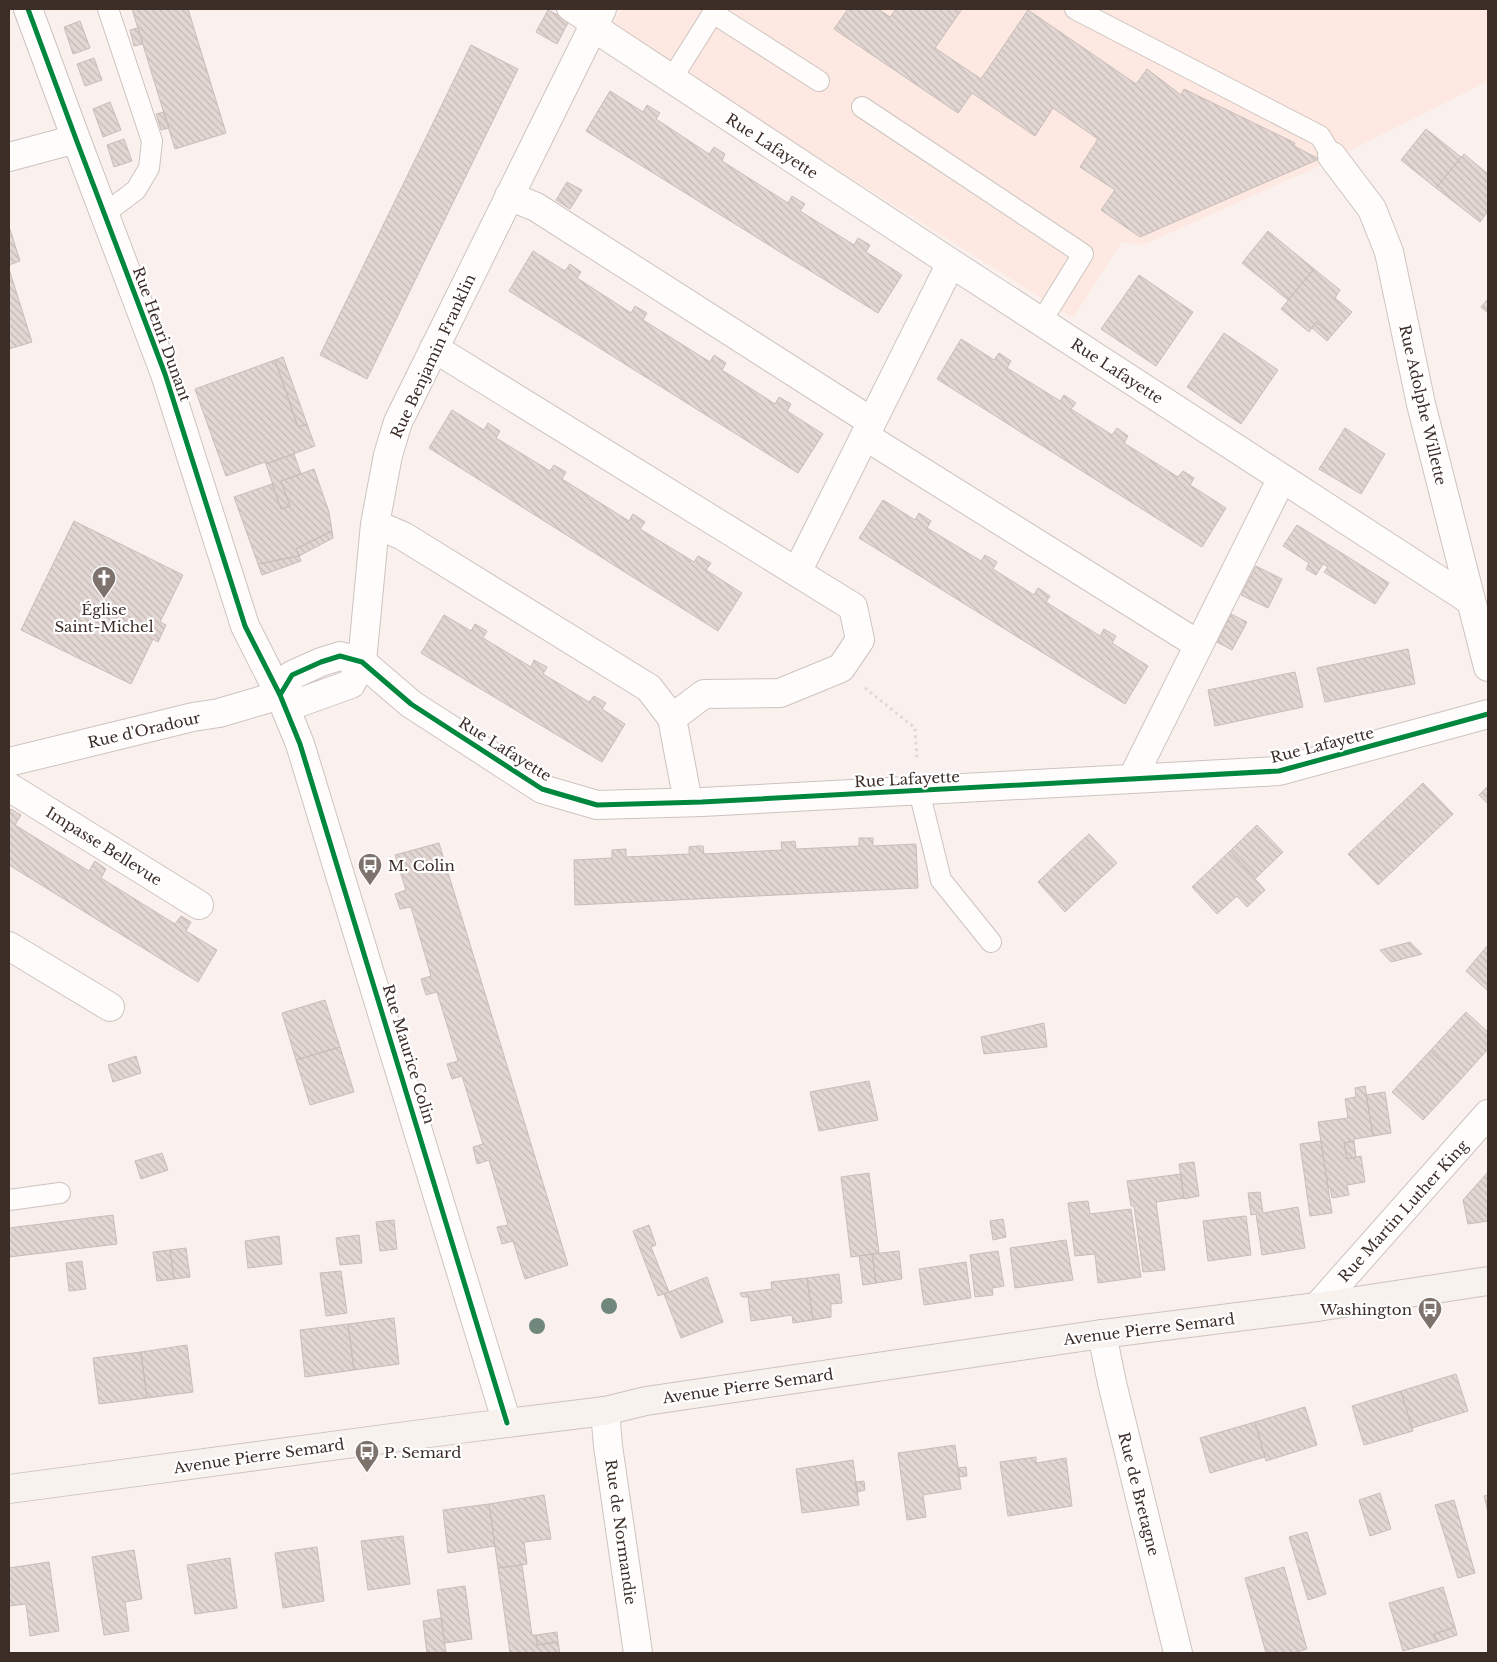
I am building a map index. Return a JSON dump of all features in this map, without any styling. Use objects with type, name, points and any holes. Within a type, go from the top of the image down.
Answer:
[{"type":"main road","name":"Avenue Pierre Semard","points":[[9,1489],[605,1411],[646,1401],[1102,1334],[1317,1307],[1488,1281]]},
{"type":"street","name":"Rue Henri Dunant","points":[[28,9],[165,374],[245,626],[280,695]]},
{"type":"street","name":"Rue Lafayette","points":[[598,18],[672,80],[1471,601]]},
{"type":"street","name":"Rue Benjamin Franklin","points":[[362,662],[375,524],[388,455],[398,422],[598,18]]},
{"type":"street","points":[[9,157],[76,139]]},
{"type":"street","name":"Rue Adolphe Willette","points":[[1332,156],[1372,209],[1389,252],[1421,404],[1488,667]]},
{"type":"street","points":[[509,196],[536,207],[868,429],[1199,645]]},
{"type":"street","points":[[797,572],[951,263]]},
{"type":"street","points":[[434,348],[853,607],[860,640],[841,668],[780,693],[704,694],[672,718]]},
{"type":"street","points":[[1132,780],[1282,478]]},
{"type":"street","points":[[375,524],[403,536],[649,688],[672,718],[688,802]]},
{"type":"street","points":[[280,695],[292,675],[320,662],[340,656],[362,662]]},
{"type":"street","name":"Rue Lafayette","points":[[362,662],[411,704],[542,790],[597,804],[688,802],[1279,772],[1488,714]]},
{"type":"street","name":"Rue d'Oradour","points":[[9,762],[194,717],[220,713],[280,695]]},
{"type":"street","name":"Rue Maurice Colin","points":[[280,695],[300,744],[507,1423]]},
{"type":"street","name":"Impasse Bellevue","points":[[9,787],[199,905]]},
{"type":"street","points":[[9,946],[110,1007]]},
{"type":"street","name":"Rue Martin Luther King","points":[[1317,1307],[1488,1114]]},
{"type":"street","name":"Rue de Bretagne","points":[[1102,1334],[1112,1383],[1178,1653]]},
{"type":"street","name":"Rue de Normandie","points":[[605,1411],[608,1446],[638,1653]]},
{"type":"lane","points":[[104,214],[136,190],[149,168],[152,141],[108,9]]},
{"type":"lane","points":[[566,9],[598,18]]},
{"type":"lane","points":[[1075,9],[1320,136],[1332,156]]},
{"type":"lane","points":[[672,80],[710,11],[819,81]]},
{"type":"lane","points":[[862,107],[1083,254],[1041,322]]},
{"type":"lane","points":[[919,791],[941,880],[991,942]]},
{"type":"lane","points":[[9,1200],[60,1193]]},
{"type":"path","points":[[841,668],[915,728],[919,791]]},
{"type":"shaded area","points":[[622,9],[1488,9],[1488,81],[1317,167],[1143,245],[1122,242],[1073,318],[611,27]]},
{"type":"building","points":[[132,9],[188,9],[226,133],[175,149]]},
{"type":"building","points":[[848,9],[878,9],[890,17],[896,9],[962,9],[935,48],[981,79],[1028,10],[1136,84],[1147,69],[1181,95],[1184,89],[1295,143],[1294,146],[1319,159],[1140,237],[1101,210],[1115,190],[1080,167],[1098,139],[1053,108],[1035,136],[972,93],[958,113],[834,29]]},
{"type":"building","points":[[548,10],[569,21],[557,44],[536,32]]},
{"type":"building","points":[[80,21],[90,48],[73,54],[64,27]]},
{"type":"building","points":[[138,28],[143,44],[134,46],[130,30]]},
{"type":"building","points":[[471,45],[518,69],[367,379],[320,355]]},
{"type":"building","points":[[94,58],[102,80],[85,86],[77,64]]},
{"type":"building","points":[[610,91],[643,112],[647,105],[660,113],[656,119],[709,154],[714,147],[725,154],[722,161],[788,203],[792,196],[805,204],[800,211],[854,245],[858,238],[870,245],[866,252],[902,275],[878,313],[586,131]]},
{"type":"building","points":[[110,102],[121,130],[103,137],[93,109]]},
{"type":"building","points":[[164,112],[169,128],[161,130],[156,114]]},
{"type":"building","points":[[1426,129],[1461,157],[1436,188],[1401,160]]},
{"type":"building","points":[[124,139],[132,161],[114,167],[107,145]]},
{"type":"building","points":[[1464,154],[1488,174],[1488,211],[1480,222],[1436,188]]},
{"type":"building","points":[[567,182],[582,190],[570,209],[556,200]]},
{"type":"building","points":[[9,226],[20,261],[9,265]]},
{"type":"building","points":[[1268,231],[1314,269],[1288,300],[1242,263]]},
{"type":"building","points":[[533,251],[565,271],[570,264],[581,272],[577,278],[631,313],[635,306],[647,313],[643,320],[710,362],[714,355],[726,363],[722,370],[775,404],[779,397],[791,404],[787,411],[823,434],[798,473],[509,291]]},
{"type":"building","points":[[9,269],[32,342],[9,349]]},
{"type":"building","points":[[1314,269],[1340,290],[1335,298],[1352,312],[1332,335],[1316,322],[1309,332],[1281,309]]},
{"type":"building","points":[[1139,275],[1193,312],[1156,366],[1101,329]]},
{"type":"building","points":[[1488,299],[1488,313],[1481,307]]},
{"type":"building","points":[[1316,322],[1332,335],[1327,341],[1312,328]]},
{"type":"building","points":[[1224,333],[1278,370],[1241,424],[1187,387]]},
{"type":"building","points":[[961,339],[994,360],[999,353],[1011,361],[1007,368],[1060,401],[1064,395],[1076,403],[1071,409],[1112,435],[1117,428],[1128,436],[1124,443],[1178,477],[1183,471],[1194,478],[1190,485],[1226,508],[1202,547],[937,379]]},
{"type":"building","points":[[283,357],[307,424],[298,427],[275,360]]},
{"type":"building","points":[[275,360],[298,427],[307,424],[315,446],[226,476],[195,389]]},
{"type":"building","points":[[452,410],[484,430],[488,423],[500,431],[496,438],[550,471],[554,465],[566,472],[562,479],[629,521],[633,514],[645,522],[640,529],[694,562],[698,556],[711,563],[706,570],[742,593],[718,631],[429,448]]},
{"type":"building","points":[[1345,428],[1385,454],[1361,494],[1319,469]]},
{"type":"building","points":[[294,454],[301,474],[281,481],[290,506],[281,509],[266,464]]},
{"type":"building","points":[[314,469],[329,512],[332,531],[296,549],[299,556],[258,564],[234,497],[272,484],[281,509],[290,506],[281,481]]},
{"type":"building","points":[[883,500],[915,520],[919,513],[931,521],[927,528],[981,561],[985,555],[997,562],[993,569],[1034,595],[1038,588],[1050,596],[1046,602],[1100,636],[1104,629],[1116,636],[1112,643],[1148,666],[1125,704],[859,538]]},
{"type":"building","name":"Église Saint-Michel","points":[[74,521],[183,575],[160,622],[166,625],[158,642],[153,639],[131,684],[21,630]]},
{"type":"building","points":[[1297,525],[1389,583],[1375,604],[1324,572],[1328,567],[1323,564],[1316,575],[1306,569],[1309,563],[1283,546]]},
{"type":"building","points":[[332,531],[333,538],[299,556],[296,549]]},
{"type":"building","points":[[299,556],[301,561],[262,575],[258,564]]},
{"type":"building","points":[[1256,566],[1282,579],[1268,608],[1241,595]]},
{"type":"building","points":[[1231,614],[1247,622],[1232,650],[1217,642]]},
{"type":"building","points":[[444,615],[471,631],[475,624],[487,631],[483,638],[531,667],[534,660],[547,667],[543,674],[589,702],[594,696],[606,703],[602,709],[625,724],[602,762],[421,653]]},
{"type":"building","points":[[1408,649],[1415,684],[1325,702],[1317,668]]},
{"type":"building","points":[[1295,672],[1303,707],[1215,726],[1208,690]]},
{"type":"building","points":[[1423,783],[1453,814],[1414,851],[1384,820]]},
{"type":"building","points":[[1488,786],[1488,804],[1479,795]]},
{"type":"building","points":[[11,809],[21,815],[15,825],[89,871],[95,861],[106,869],[101,878],[175,924],[181,916],[191,922],[186,931],[217,950],[198,982],[9,865],[9,812]]},
{"type":"building","points":[[1384,820],[1414,851],[1378,885],[1348,854]]},
{"type":"building","points":[[1257,825],[1283,852],[1256,878],[1230,851]]},
{"type":"building","points":[[1089,834],[1117,863],[1090,888],[1063,858]]},
{"type":"building","points":[[859,838],[873,838],[873,846],[916,844],[918,888],[575,905],[574,860],[612,858],[612,850],[626,849],[626,857],[689,854],[689,847],[703,846],[704,854],[782,850],[781,842],[795,841],[796,849],[859,846]]},
{"type":"building","points":[[439,843],[568,1265],[525,1279],[513,1241],[502,1244],[497,1227],[508,1225],[489,1160],[477,1164],[473,1147],[483,1144],[462,1076],[452,1079],[447,1064],[458,1061],[437,992],[426,995],[421,979],[431,976],[411,907],[400,909],[395,894],[406,890],[395,855]]},
{"type":"building","points":[[1230,851],[1265,890],[1247,907],[1237,896],[1217,914],[1192,887]]},
{"type":"building","points":[[1063,858],[1090,888],[1065,912],[1038,882]]},
{"type":"building","points":[[1410,942],[1422,954],[1391,962],[1380,950]]},
{"type":"building","points":[[1488,945],[1488,991],[1466,971]]},
{"type":"building","points":[[325,1000],[340,1047],[296,1060],[282,1013]]},
{"type":"building","points":[[1466,1012],[1488,1032],[1488,1049],[1461,1079],[1430,1051]]},
{"type":"building","points":[[1044,1023],[1047,1047],[984,1054],[981,1037]]},
{"type":"building","points":[[340,1047],[354,1092],[310,1105],[296,1060]]},
{"type":"building","points":[[1430,1051],[1461,1079],[1423,1120],[1392,1092]]},
{"type":"building","points":[[136,1056],[141,1073],[113,1082],[108,1065]]},
{"type":"building","points":[[869,1081],[878,1120],[819,1131],[810,1092]]},
{"type":"building","points":[[1365,1086],[1373,1136],[1354,1139],[1354,1141],[1344,1143],[1347,1159],[1361,1156],[1365,1182],[1347,1185],[1349,1195],[1332,1198],[1330,1187],[1328,1188],[1318,1122],[1348,1118],[1345,1099],[1356,1097],[1355,1088]]},
{"type":"building","points":[[1385,1092],[1391,1133],[1373,1136],[1366,1095]]},
{"type":"building","points":[[1321,1141],[1332,1213],[1310,1216],[1300,1144]]},
{"type":"building","points":[[1354,1141],[1356,1157],[1347,1159],[1344,1143]]},
{"type":"building","points":[[162,1153],[168,1170],[141,1179],[135,1161]]},
{"type":"building","points":[[1194,1162],[1199,1196],[1184,1199],[1179,1164]]},
{"type":"building","points":[[1488,1172],[1488,1221],[1468,1224],[1463,1200]]},
{"type":"building","points":[[869,1173],[879,1253],[851,1257],[841,1177]]},
{"type":"building","points":[[1181,1174],[1184,1198],[1156,1202],[1165,1270],[1143,1272],[1134,1206],[1131,1206],[1127,1181]]},
{"type":"building","points":[[1260,1192],[1263,1213],[1298,1207],[1305,1248],[1262,1255],[1256,1214],[1251,1215],[1248,1193]]},
{"type":"building","points":[[1088,1201],[1090,1214],[1131,1209],[1141,1277],[1098,1283],[1095,1254],[1075,1256],[1068,1203]]},
{"type":"building","points":[[113,1215],[117,1244],[9,1257],[9,1228]]},
{"type":"building","points":[[1246,1216],[1251,1255],[1208,1261],[1203,1221]]},
{"type":"building","points":[[1003,1219],[1006,1237],[993,1240],[990,1221]]},
{"type":"building","points":[[394,1220],[397,1249],[380,1251],[376,1222]]},
{"type":"building","points":[[649,1225],[656,1245],[651,1247],[669,1292],[658,1296],[633,1231]]},
{"type":"building","points":[[359,1235],[362,1263],[340,1265],[336,1238]]},
{"type":"building","points":[[279,1236],[282,1264],[248,1268],[245,1241]]},
{"type":"building","points":[[1066,1240],[1073,1280],[1015,1288],[1010,1248]]},
{"type":"building","points":[[186,1248],[190,1277],[174,1279],[170,1250]]},
{"type":"building","points":[[170,1250],[174,1279],[157,1281],[153,1252]]},
{"type":"building","points":[[899,1251],[902,1279],[876,1283],[872,1254]]},
{"type":"building","points":[[998,1251],[1004,1286],[992,1288],[993,1295],[975,1297],[970,1255]]},
{"type":"building","points":[[872,1254],[876,1283],[863,1285],[859,1256]]},
{"type":"building","points":[[82,1261],[86,1289],[69,1291],[66,1263]]},
{"type":"building","points":[[966,1262],[971,1298],[924,1305],[919,1269]]},
{"type":"building","points":[[341,1271],[347,1313],[326,1316],[320,1273]]},
{"type":"building","points":[[839,1274],[842,1303],[831,1304],[831,1317],[813,1320],[807,1278]]},
{"type":"building","points":[[707,1277],[723,1322],[681,1338],[664,1294]]},
{"type":"building","points":[[807,1278],[813,1320],[793,1323],[792,1315],[751,1321],[748,1297],[742,1297],[740,1293],[772,1289],[771,1282]]},
{"type":"building","points":[[394,1318],[399,1364],[354,1370],[348,1324]]},
{"type":"building","points":[[348,1324],[354,1370],[305,1377],[300,1330]]},
{"type":"building","points":[[187,1345],[193,1392],[147,1398],[141,1352]]},
{"type":"building","points":[[141,1352],[147,1398],[99,1404],[93,1358]]},
{"type":"building","points":[[1456,1374],[1468,1411],[1412,1428],[1401,1391]]},
{"type":"building","points":[[1401,1391],[1413,1431],[1364,1445],[1352,1406]]},
{"type":"building","points":[[1305,1407],[1317,1445],[1266,1461],[1255,1422]]},
{"type":"building","points":[[1255,1422],[1265,1457],[1210,1473],[1200,1438]]},
{"type":"building","points":[[955,1445],[961,1489],[923,1495],[926,1517],[907,1520],[898,1453]]},
{"type":"building","points":[[1036,1457],[1036,1463],[1066,1458],[1072,1506],[1008,1516],[1000,1462]]},
{"type":"building","points":[[853,1460],[859,1505],[802,1513],[796,1469]]},
{"type":"building","points":[[966,1467],[967,1476],[959,1477],[958,1468]]},
{"type":"building","points":[[864,1481],[865,1490],[857,1492],[855,1482]]},
{"type":"building","points":[[1380,1493],[1391,1529],[1370,1536],[1359,1500]]},
{"type":"building","points":[[544,1495],[551,1539],[524,1542],[527,1564],[498,1568],[489,1504]]},
{"type":"building","points":[[1488,1495],[1488,1512],[1484,1496]]},
{"type":"building","points":[[1454,1500],[1475,1573],[1458,1578],[1435,1505]]},
{"type":"building","points":[[489,1504],[495,1546],[448,1553],[443,1510]]},
{"type":"building","points":[[1307,1532],[1326,1594],[1308,1600],[1289,1537]]},
{"type":"building","points":[[403,1536],[410,1584],[368,1590],[361,1541]]},
{"type":"building","points":[[317,1547],[324,1601],[283,1608],[275,1553]]},
{"type":"building","points":[[134,1550],[142,1599],[125,1602],[129,1631],[104,1635],[92,1557]]},
{"type":"building","points":[[230,1558],[237,1608],[195,1614],[187,1565]]},
{"type":"building","points":[[49,1562],[59,1631],[30,1636],[26,1604],[9,1606],[9,1568]]},
{"type":"building","points":[[522,1565],[532,1635],[536,1635],[537,1645],[558,1642],[560,1653],[510,1653],[498,1568]]},
{"type":"building","points":[[1284,1567],[1307,1649],[1294,1653],[1266,1653],[1245,1578]]},
{"type":"building","points":[[465,1586],[472,1639],[445,1643],[437,1590]]},
{"type":"building","points":[[1443,1587],[1455,1627],[1434,1634],[1436,1642],[1403,1651],[1389,1603]]},
{"type":"building","points":[[441,1618],[446,1652],[427,1653],[423,1621]]},
{"type":"building","points":[[1455,1627],[1457,1635],[1436,1642],[1434,1634]]},
{"type":"building","points":[[557,1632],[558,1642],[537,1645],[536,1635]]},
{"type":"cycle path","points":[[28,9],[165,374],[245,626],[280,695],[300,744],[507,1423]]},
{"type":"cycle path","points":[[280,695],[292,675],[321,662],[340,656],[362,662],[411,704],[542,789],[597,805],[702,802],[1279,771],[1488,714]]},
{"type":"place","name":"Église Saint-Michel","points":[[104,599]]},
{"type":"place","name":"M. Colin","points":[[370,886]]},
{"type":"place","name":"Washington","points":[[1430,1330]]},
{"type":"place","name":"P. Semard","points":[[367,1473]]}]
